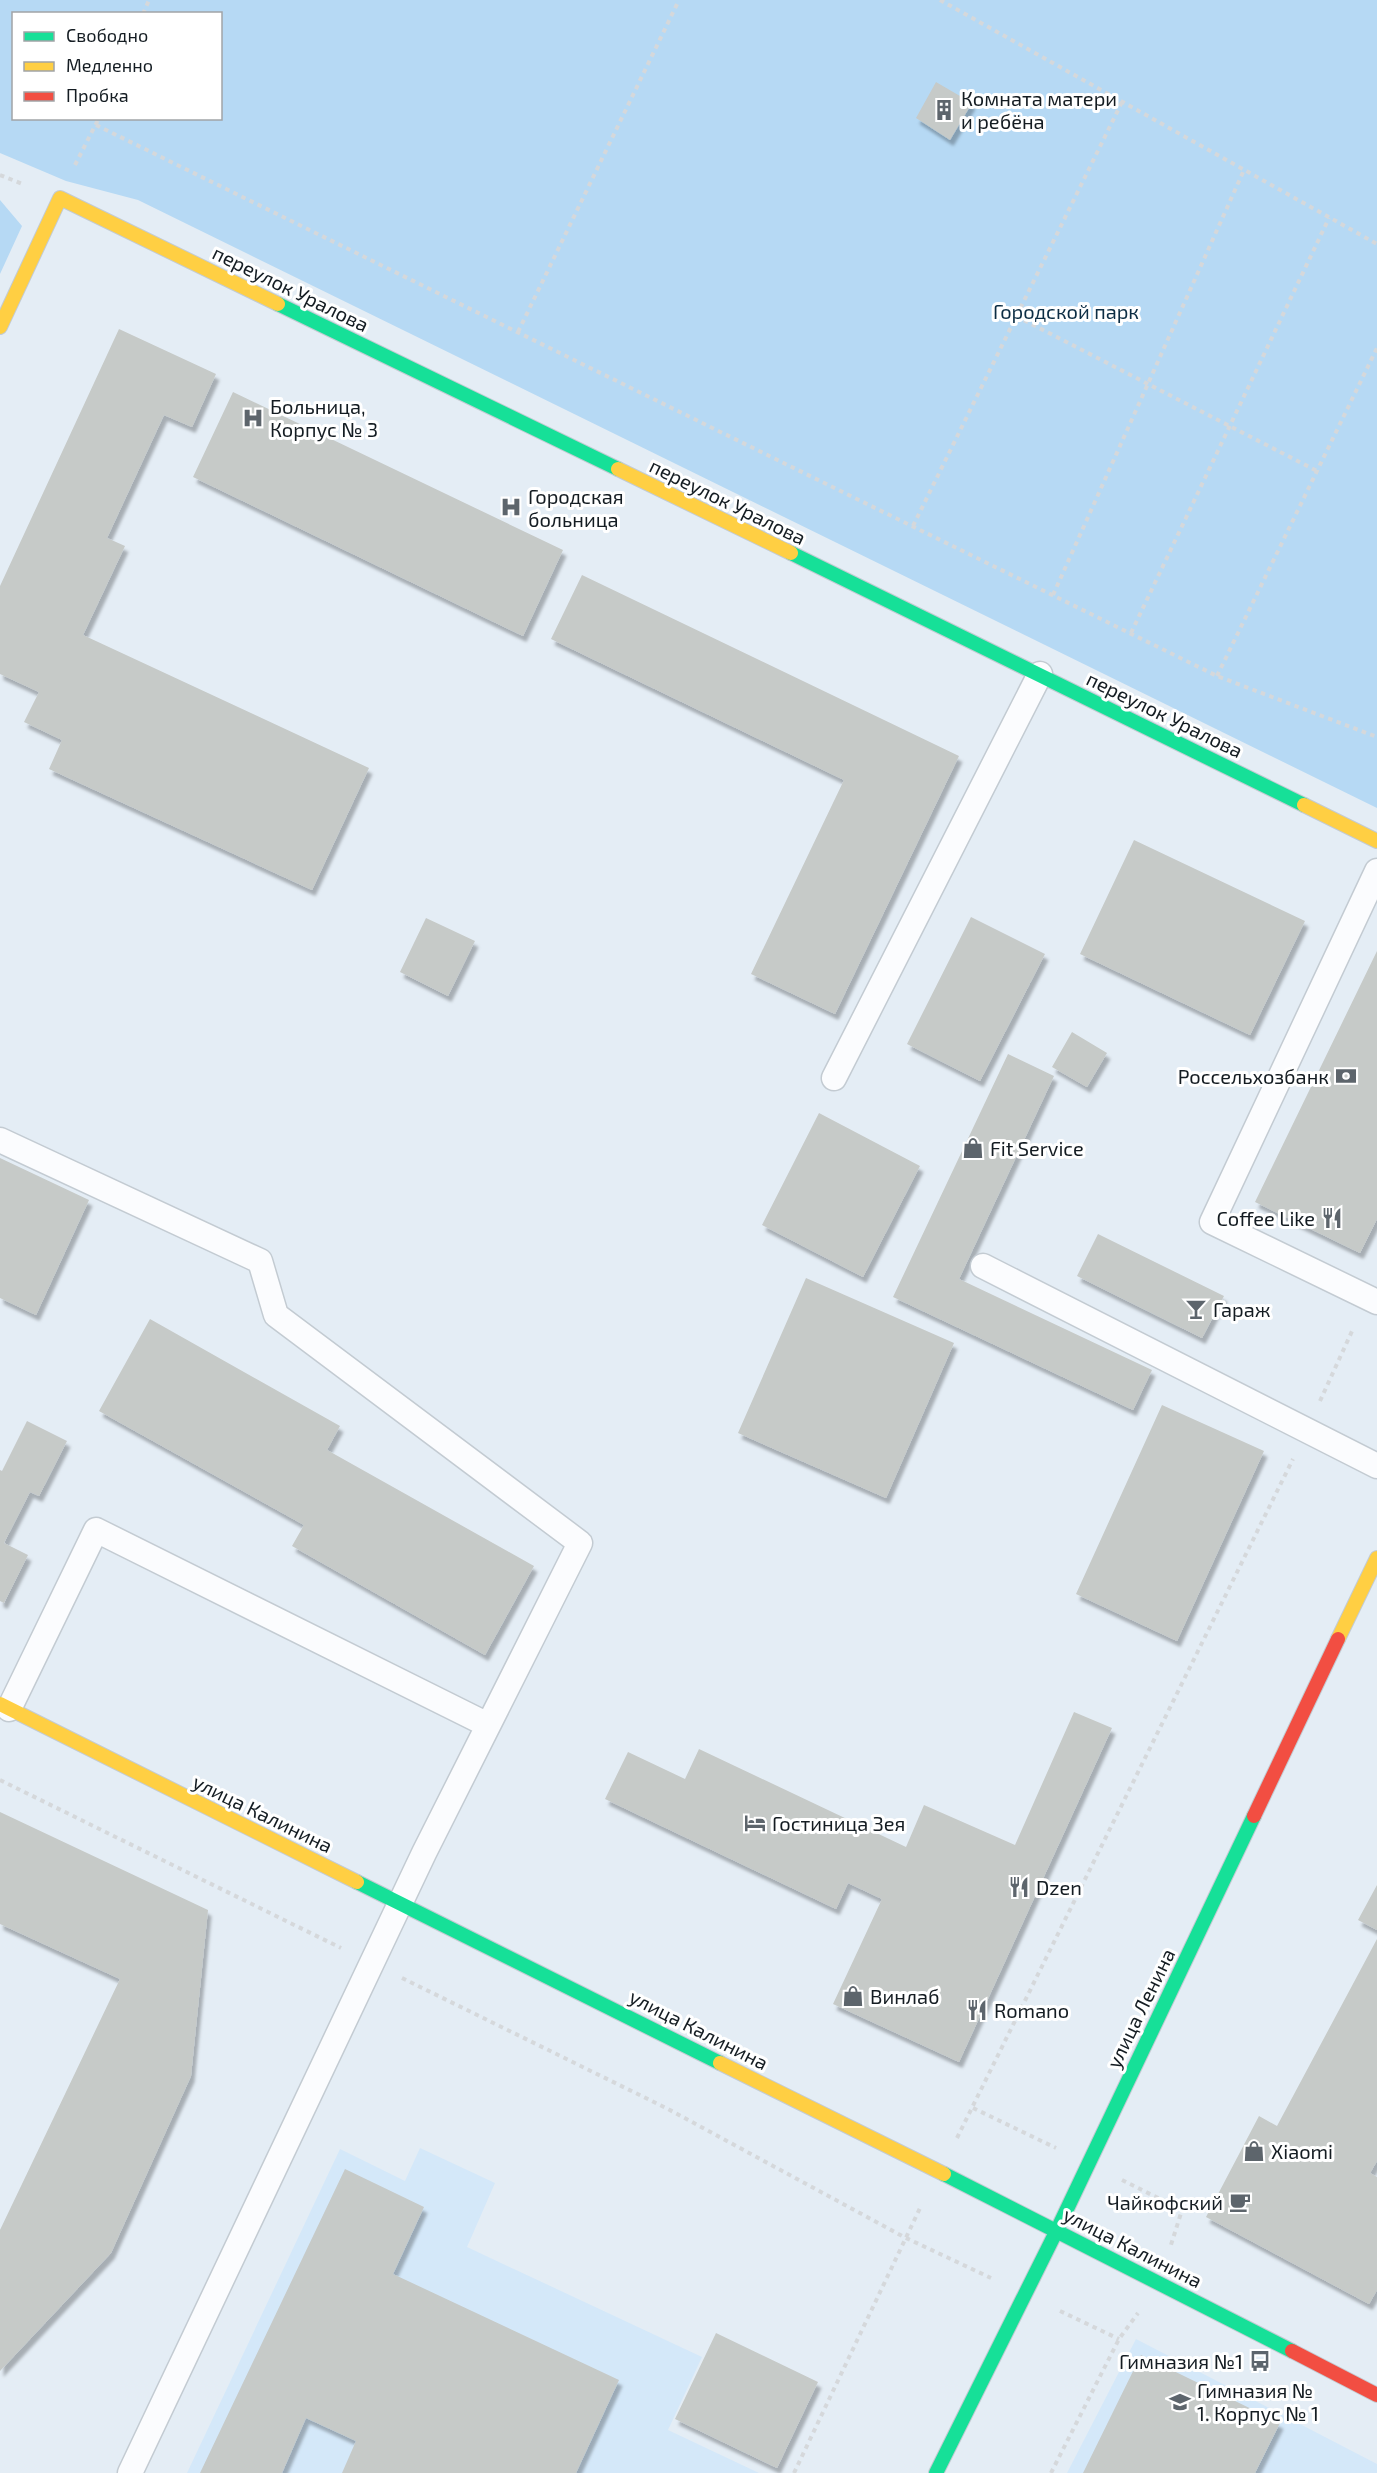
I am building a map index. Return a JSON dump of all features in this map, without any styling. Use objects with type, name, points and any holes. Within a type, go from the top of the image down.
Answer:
[{"type":"main road","name":"переулок Уралова","points":[[0,327],[60,198],[1040,674],[1377,841]]},
{"type":"main road","name":"улица Ленина","points":[[936,2473],[1370,1593],[1377,1558]]},
{"type":"main road","name":"улица Калинина","points":[[4,1706],[1057,2230],[1377,2395]]},
{"type":"lane","points":[[834,1078],[1040,674]]},
{"type":"lane","points":[[1372,1300],[1212,1222],[1377,871]]},
{"type":"lane","points":[[0,1140],[260,1261],[276,1314],[580,1543],[371,1962],[130,2473]]},
{"type":"lane","points":[[983,1266],[1377,1467]]},
{"type":"lane","points":[[4,1706],[96,1530],[488,1725]]},
{"type":"path","points":[[518,332],[679,0]]},
{"type":"path","points":[[940,0],[1377,244]]},
{"type":"path","points":[[913,526],[1122,102]]},
{"type":"path","points":[[71,172],[98,120]]},
{"type":"path","points":[[96,125],[1217,676],[1377,737]]},
{"type":"path","points":[[1053,595],[1244,170]]},
{"type":"path","points":[[1131,633],[1329,218]]},
{"type":"path","points":[[1016,316],[1317,471]]},
{"type":"path","points":[[1217,676],[1377,348]]},
{"type":"path","points":[[794,2473],[868,2319],[904,2237],[978,2097],[1372,1300]]},
{"type":"path","points":[[0,1780],[668,2109],[904,2237],[1119,2339],[1051,2473]]},
{"type":"shaded area","points":[[420,2148],[495,2183],[467,2247],[702,2357],[668,2430],[759,2473],[187,2473],[340,2149],[405,2181]]},
{"type":"shaded area","name":"Гимназия № 1. Корпус № 1","points":[[1136,2339],[1377,2464],[1377,2473],[1067,2473]]},
{"type":"green space","name":"Городской парк","points":[[0,0],[1377,0],[1377,808],[138,200],[66,181],[0,153]]},
{"type":"green space","points":[[0,200],[22,226],[0,274]]},
{"type":"building","name":"Комната матери и ребёна","points":[[936,82],[972,103],[950,140],[916,118]]},
{"type":"building","points":[[119,329],[216,374],[192,427],[164,415],[107,538],[125,546],[83,635],[369,768],[312,890],[49,769],[62,740],[24,722],[39,692],[0,674],[0,586]]},
{"type":"building","points":[[233,392],[563,550],[523,636],[193,477]]},
{"type":"building","points":[[582,575],[959,756],[835,1014],[751,974],[844,780],[551,639]]},
{"type":"building","points":[[1134,840],[1305,921],[1250,1035],[1080,954]]},
{"type":"building","points":[[971,917],[1045,954],[980,1081],[907,1044]]},
{"type":"building","points":[[426,918],[475,941],[448,996],[400,972]]},
{"type":"building","name":"Россельхозбанк","points":[[1377,951],[1377,1219],[1360,1253],[1255,1202]]},
{"type":"building","points":[[1072,1032],[1107,1053],[1087,1087],[1052,1067]]},
{"type":"building","points":[[1008,1054],[1054,1076],[959,1279],[1152,1370],[1133,1410],[893,1297]]},
{"type":"building","points":[[819,1113],[920,1166],[863,1277],[762,1225]]},
{"type":"building","points":[[0,1158],[89,1200],[36,1315],[0,1298]]},
{"type":"building","points":[[1098,1234],[1224,1296],[1202,1338],[1077,1276]]},
{"type":"building","points":[[806,1278],[954,1343],[886,1498],[738,1433]]},
{"type":"building","points":[[150,1319],[340,1426],[327,1450],[534,1566],[485,1655],[292,1546],[304,1525],[99,1411]]},
{"type":"building","points":[[1162,1405],[1264,1451],[1177,1641],[1076,1594]]},
{"type":"building","points":[[27,1421],[67,1441],[39,1496],[30,1492],[4,1543],[28,1555],[4,1603],[0,1601],[0,1470],[2,1471]]},
{"type":"building","points":[[1074,1712],[1112,1728],[959,2062],[833,2004],[882,1899],[848,1883],[836,1909],[605,1799],[628,1752],[685,1779],[699,1749],[906,1847],[924,1805],[1015,1845]]},
{"type":"building","points":[[0,1812],[208,1910],[191,2076],[111,2253],[0,2371],[0,2230],[120,1979],[0,1924]]},
{"type":"building","points":[[1377,1885],[1377,1930],[1358,1920]]},
{"type":"building","points":[[1377,1939],[1377,2161],[1370,2173],[1377,2177],[1377,2290],[1369,2304],[1206,2217],[1259,2116],[1277,2126]]},
{"type":"building","points":[[345,2169],[424,2207],[393,2274],[619,2380],[576,2473],[342,2473],[356,2441],[306,2418],[282,2473],[200,2473]]},
{"type":"building","points":[[716,2333],[818,2382],[777,2468],[675,2419]]},
{"type":"building","name":"Гимназия № 1. Корпус № 1","points":[[1141,2355],[1280,2423],[1255,2473],[1083,2473]]},
{"type":"traffic: fast","points":[[278,304],[618,469]]},
{"type":"traffic: fast","points":[[791,553],[1304,805]]},
{"type":"traffic: fast","points":[[936,2473],[1057,2230],[1254,1816]]},
{"type":"traffic: fast","points":[[357,1882],[720,2063]]},
{"type":"traffic: fast","points":[[944,2174],[1292,2351]]},
{"type":"traffic: slow","points":[[0,327],[60,198],[278,304]]},
{"type":"traffic: slow","points":[[618,469],[791,553]]},
{"type":"traffic: slow","points":[[1304,805],[1377,841]]},
{"type":"traffic: slow","points":[[1338,1639],[1377,1558]]},
{"type":"traffic: slow","points":[[0,1704],[357,1882]]},
{"type":"traffic: slow","points":[[720,2063],[944,2174]]},
{"type":"traffic: jam","points":[[1254,1816],[1338,1639]]},
{"type":"traffic: jam","points":[[1292,2351],[1377,2395]]},
{"type":"place","name":"Комната матери и ребёна","points":[[944,110]]},
{"type":"place","name":"Больница, Корпус № 3","points":[[253,418]]},
{"type":"place","name":"Городская больница","points":[[511,507]]},
{"type":"place","name":"Россельхозбанк","points":[[1346,1076]]},
{"type":"place","name":"Fit Service","points":[[973,1148]]},
{"type":"place","name":"Coffee Like","points":[[1332,1218]]},
{"type":"place","name":"Гараж","points":[[1196,1309]]},
{"type":"place","name":"Гостиница Зея","points":[[755,1823]]},
{"type":"place","name":"Dzen","points":[[1019,1887]]},
{"type":"place","name":"Винлаб","points":[[853,1996]]},
{"type":"place","name":"Romano","points":[[977,2010]]},
{"type":"place","name":"Xiaomi","points":[[1254,2151]]},
{"type":"place","name":"Чайкофский","points":[[1240,2202]]},
{"type":"place","name":"Гимназия №1","points":[[1260,2361]]},
{"type":"place","name":"Гимназия № 1. Корпус № 1","points":[[1180,2402]]}]
